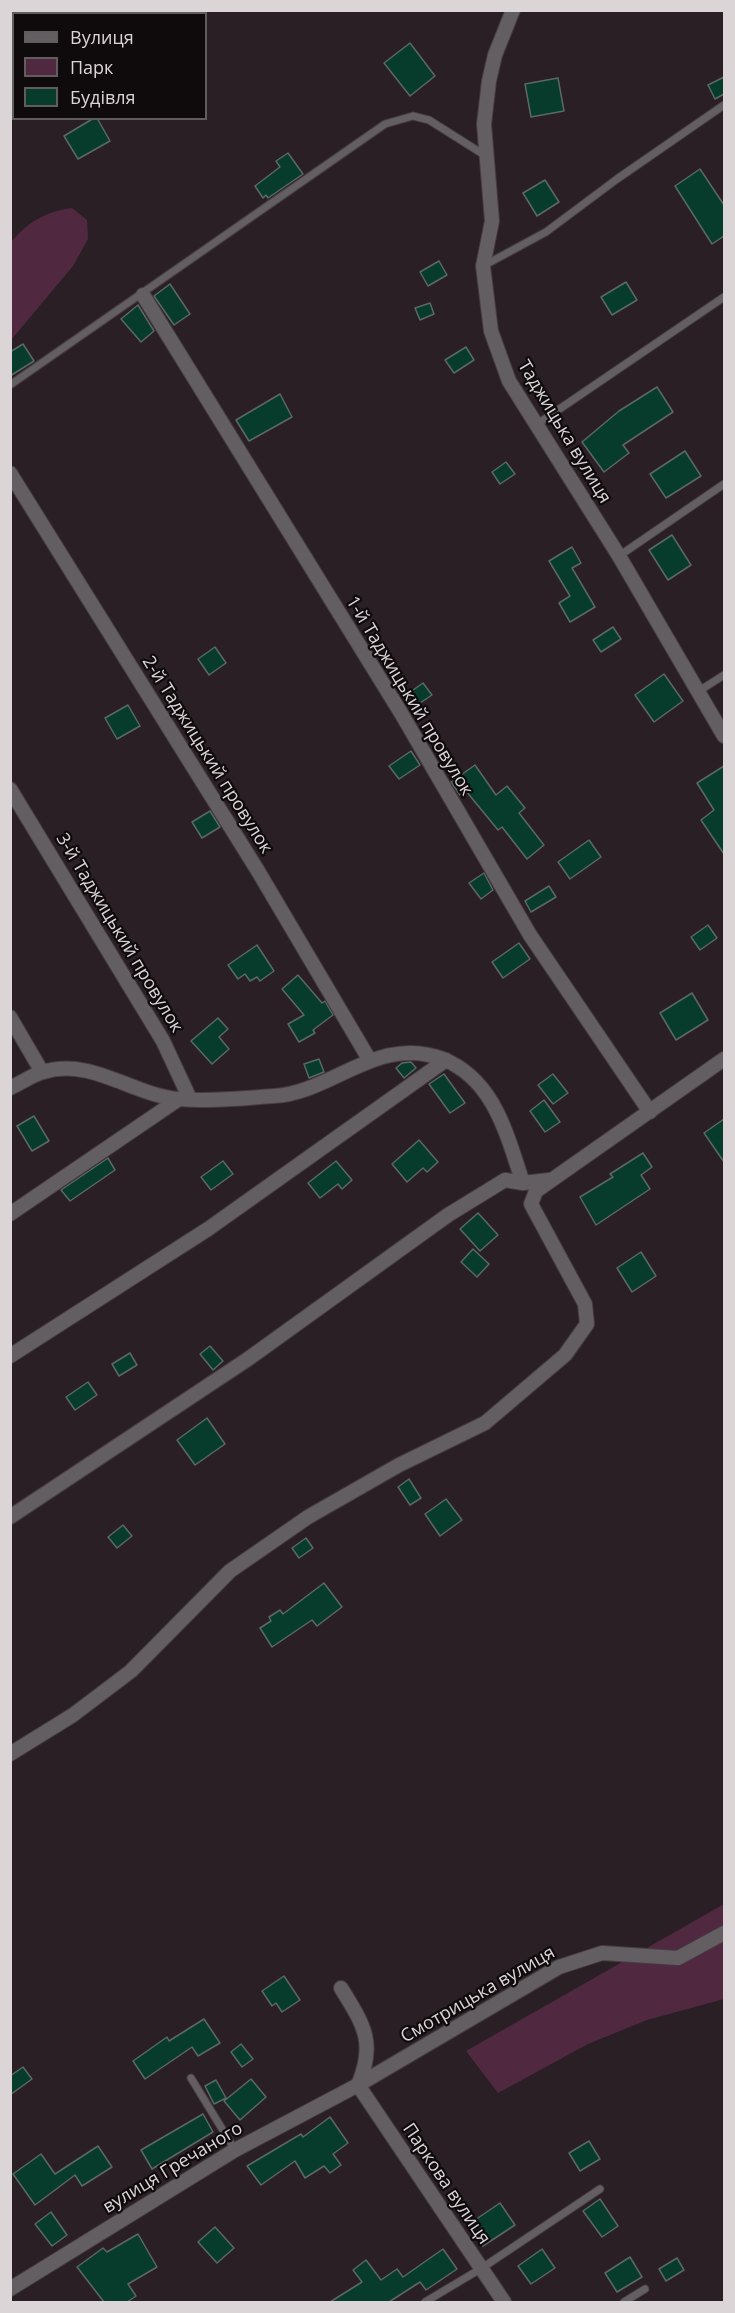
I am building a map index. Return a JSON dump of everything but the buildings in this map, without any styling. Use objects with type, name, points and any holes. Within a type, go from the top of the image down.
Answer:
[{"type":"street","name":"Таджицька вулиця","points":[[513,10],[495,56],[489,81],[484,124],[492,221],[483,266],[491,331],[509,381],[619,556],[724,736]]},
{"type":"street","name":"1-й Таджицький провулок","points":[[143,295],[401,713],[530,935],[650,1112]]},
{"type":"street","name":"2-й Таджицький провулок","points":[[10,473],[258,872],[369,1059]]},
{"type":"street","name":"3-й Таджицький провулок","points":[[10,789],[163,1041],[184,1099]]},
{"type":"street","points":[[10,1017],[42,1072]]},
{"type":"street","points":[[10,1088],[42,1072],[68,1067],[91,1071],[184,1099],[278,1096],[316,1083],[369,1059],[404,1054],[432,1055],[446,1060],[473,1076],[500,1114],[523,1184]]},
{"type":"street","points":[[10,1754],[73,1714],[131,1671],[230,1571],[308,1517],[399,1465],[485,1423],[565,1355],[587,1324],[585,1304],[531,1204],[536,1191],[724,1059]]},
{"type":"street","points":[[10,1356],[208,1229],[446,1060]]},
{"type":"street","points":[[10,1214],[184,1099]]},
{"type":"street","points":[[10,1517],[249,1359],[448,1215],[505,1180],[523,1184],[551,1180]]},
{"type":"street","name":"Смотрицька вулиця","points":[[358,2085],[559,1967],[602,1953],[678,1958],[724,1933]]},
{"type":"street","points":[[340,1989],[364,2031],[367,2045],[367,2062],[358,2085]]},
{"type":"street","name":"вулиця Гречаного","points":[[10,2289],[235,2150],[358,2085]]},
{"type":"street","name":"Паркова вулиця","points":[[358,2085],[504,2302]]},
{"type":"lane","points":[[483,266],[546,232],[617,179],[724,105]]},
{"type":"lane","points":[[10,385],[143,295],[385,124],[413,116],[429,120],[486,156]]},
{"type":"lane","points":[[536,425],[724,297]]},
{"type":"lane","points":[[619,556],[724,484]]},
{"type":"lane","points":[[699,691],[724,675]]},
{"type":"lane","points":[[191,2078],[235,2150]]},
{"type":"lane","points":[[425,2302],[482,2268],[600,2189]]},
{"type":"lane","points":[[624,2302],[645,2289]]},
{"type":"green space","points":[[72,208],[87,220],[88,239],[73,266],[11,340],[11,242],[38,219]]},
{"type":"green space","points":[[724,1904],[724,1999],[647,2020],[588,2044],[498,2093],[466,2051]]}]
